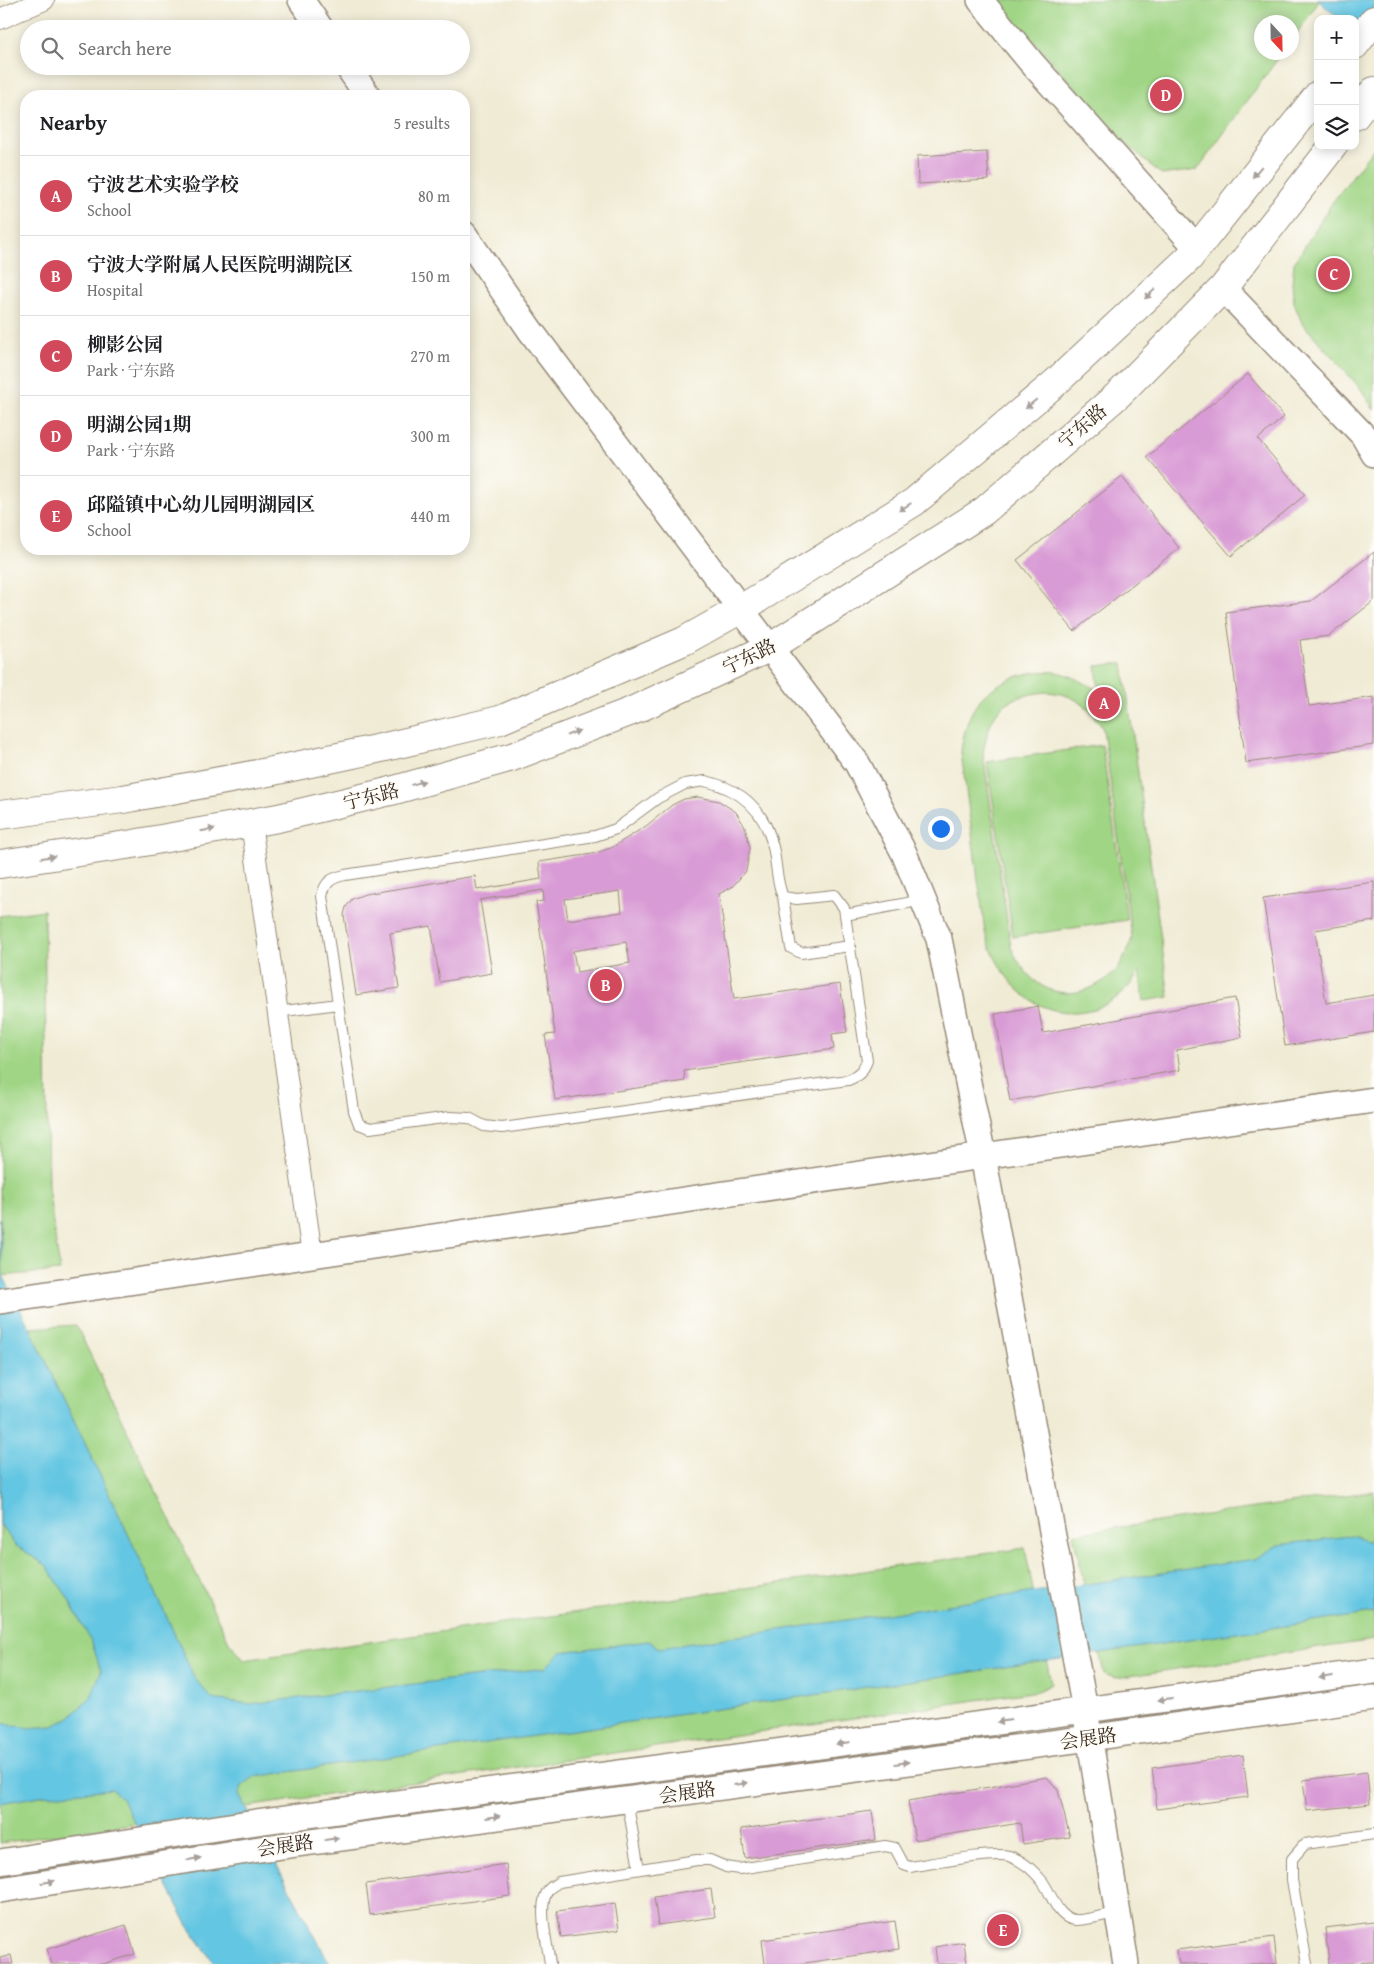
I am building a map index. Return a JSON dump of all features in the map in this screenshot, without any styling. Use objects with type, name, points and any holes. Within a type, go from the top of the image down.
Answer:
[{"type":"main road","points":[[1359,40],[1374,20]]},
{"type":"main road","points":[[1359,111],[1374,91]]},
{"type":"main road","points":[[7,814],[123,799],[381,748],[500,720],[684,641],[741,609],[914,502],[1055,383],[1197,248],[1314,100]]},
{"type":"main road","name":"宁东路","points":[[0,864],[251,823],[391,791],[512,757],[632,710],[771,647],[984,511],[1119,394],[1223,288],[1329,150]]},
{"type":"street","points":[[0,19],[44,0]]},
{"type":"street","points":[[301,0],[315,20]]},
{"type":"street","points":[[980,0],[1031,62],[1197,248]]},
{"type":"street","points":[[353,75],[364,90]]},
{"type":"street","points":[[470,243],[530,330],[857,763],[904,853],[939,940],[982,1156],[1085,1710],[1126,1964]]},
{"type":"street","points":[[1223,288],[1362,435],[1374,454]]},
{"type":"street","points":[[251,823],[312,1255]]},
{"type":"street","points":[[6,1300],[1374,1100]]},
{"type":"street","name":"会展路","points":[[0,1862],[242,1824],[1374,1671]]},
{"type":"street","name":"会展路","points":[[0,1890],[266,1848],[1374,1698]]},
{"type":"lane","points":[[783,897],[797,899],[834,895],[844,908],[850,946],[867,1061],[857,1077],[848,1080],[502,1128],[484,1126],[469,1118],[450,1117],[370,1128],[360,1124],[354,1111],[322,896],[325,885],[332,878],[595,836],[616,829],[658,798],[685,784],[705,781],[721,785],[744,797],[761,816],[773,846],[778,885],[783,897],[791,948],[801,953],[850,946]]},
{"type":"lane","points":[[845,915],[923,900]]},
{"type":"lane","points":[[277,1012],[338,1004]]},
{"type":"lane","points":[[627,1800],[639,1869]]},
{"type":"lane","points":[[1307,1964],[1292,1880],[1292,1859],[1305,1844],[1374,1834]]},
{"type":"lane","points":[[550,1964],[543,1910],[544,1900],[549,1889],[559,1882],[684,1862],[710,1860],[726,1867],[739,1869],[885,1846],[895,1848],[904,1865],[910,1867],[987,1856],[1007,1856],[1026,1864],[1043,1882],[1055,1905],[1063,1914],[1075,1920],[1118,1912]]},
{"type":"green space","points":[[997,0],[1320,0],[1299,30],[1299,15],[1254,15],[1254,60],[1277,60],[1197,170],[1162,175],[1120,138]]},
{"type":"green space","points":[[1374,148],[1374,410],[1361,389],[1302,323],[1294,303],[1292,284],[1294,263],[1332,203]]},
{"type":"green space","points":[[1123,663],[1169,997],[1144,1001],[1139,971],[1131,984],[1115,999],[1094,1009],[1074,1012],[1055,1010],[1039,1004],[1024,995],[1000,967],[992,950],[985,932],[961,752],[972,712],[979,701],[997,686],[1007,680],[1030,673],[1054,672],[1065,674],[1099,691],[1096,666]],"holes":[[[1056,693],[1080,702],[1092,713],[1103,729],[1132,938],[1123,960],[1113,974],[1093,987],[1079,992],[1066,993],[1054,991],[1034,980],[1017,959],[1011,947],[983,753],[990,726],[995,716],[1008,702],[1031,694]]]},
{"type":"green space","points":[[1102,745],[1127,920],[1013,937],[987,762]]},
{"type":"green space","points":[[44,910],[48,1188],[60,1271],[0,1276],[0,916]]},
{"type":"green space","points":[[76,1325],[229,1642],[244,1660],[1025,1548],[1051,1684],[1038,1691],[0,1843],[0,1330]]},
{"type":"green space","points":[[1374,1491],[1374,1640],[1115,1678],[1104,1674],[1073,1534]]},
{"type":"water","points":[[1318,0],[1374,0],[1374,44],[1359,35],[1359,15],[1335,15]]},
{"type":"water","points":[[0,1219],[3,1276],[30,1328],[195,1679],[212,1699],[250,1704],[545,1668],[561,1652],[649,1641],[659,1648],[1255,1559],[1278,1545],[1356,1535],[1365,1542],[1374,1540],[1374,1613],[254,1777],[242,1786],[239,1795],[330,1964],[215,1964],[187,1924],[122,1799],[112,1789],[40,1796],[0,1803],[0,1723],[29,1728],[53,1726],[70,1717],[91,1697],[101,1671],[92,1643],[66,1595],[46,1565],[15,1545],[0,1524]]},
{"type":"building","points":[[987,152],[989,180],[918,184],[917,156]]},
{"type":"building","points":[[1248,374],[1284,417],[1258,439],[1305,495],[1231,556],[1147,457]]},
{"type":"building","points":[[1122,477],[1179,548],[1074,631],[1017,560]]},
{"type":"building","points":[[1374,552],[1374,601],[1329,636],[1300,640],[1309,706],[1374,697],[1374,745],[1246,763],[1226,612],[1311,601]]},
{"type":"building","points":[[698,797],[719,801],[736,812],[745,827],[750,848],[746,871],[732,887],[719,894],[734,999],[840,984],[847,1032],[832,1034],[834,1049],[684,1071],[685,1081],[555,1100],[545,1035],[555,1034],[536,902],[544,901],[543,890],[480,900],[492,973],[440,982],[431,926],[390,933],[399,988],[356,995],[344,915],[346,907],[352,899],[365,894],[475,876],[477,890],[541,879],[539,862],[592,854],[611,848],[646,826],[672,805],[684,799]],"holes":[[[620,891],[622,912],[568,920],[565,899]],[[626,942],[630,963],[577,972],[573,951]]]},
{"type":"building","points":[[1374,882],[1374,921],[1315,930],[1326,1003],[1374,995],[1374,1032],[1285,1046],[1263,898]]},
{"type":"building","points":[[1235,998],[1242,1037],[1177,1050],[1180,1070],[1010,1101],[995,1014],[1038,1006],[1043,1033]]},
{"type":"building","points":[[1243,1755],[1248,1797],[1157,1809],[1152,1768]]},
{"type":"building","points":[[1367,1772],[1370,1804],[1307,1811],[1303,1780]]},
{"type":"building","points":[[1047,1777],[1058,1790],[1070,1837],[1023,1844],[1020,1823],[915,1840],[908,1801]]},
{"type":"building","points":[[872,1811],[876,1840],[745,1858],[741,1829]]},
{"type":"building","points":[[506,1864],[510,1896],[370,1915],[366,1884]]},
{"type":"building","points":[[711,1889],[715,1917],[658,1925],[654,1897]]},
{"type":"building","points":[[615,1903],[619,1930],[561,1937],[557,1911]]},
{"type":"building","points":[[895,1921],[899,1949],[798,1964],[765,1964],[762,1940]]},
{"type":"building","points":[[1374,1922],[1374,1962],[1329,1964],[1325,1928]]},
{"type":"building","points":[[126,1925],[135,1954],[103,1964],[52,1964],[47,1949]]},
{"type":"building","points":[[1274,1937],[1277,1964],[1179,1964],[1177,1950]]},
{"type":"building","points":[[964,1942],[967,1964],[937,1964],[935,1947]]},
{"type":"building","points":[[11,1955],[13,1964],[0,1964],[0,1958]]},
{"type":"place","name":"明湖公园1期","points":[[1166,95]]},
{"type":"place","name":"柳影公园","points":[[1334,274]]},
{"type":"place","name":"宁波艺术实验学校","points":[[1104,703]]},
{"type":"place","name":"宁波大学附属人民医院明湖院区","points":[[606,985]]},
{"type":"place","name":"邱隘镇中心幼儿园明湖园区","points":[[1003,1930]]}]
